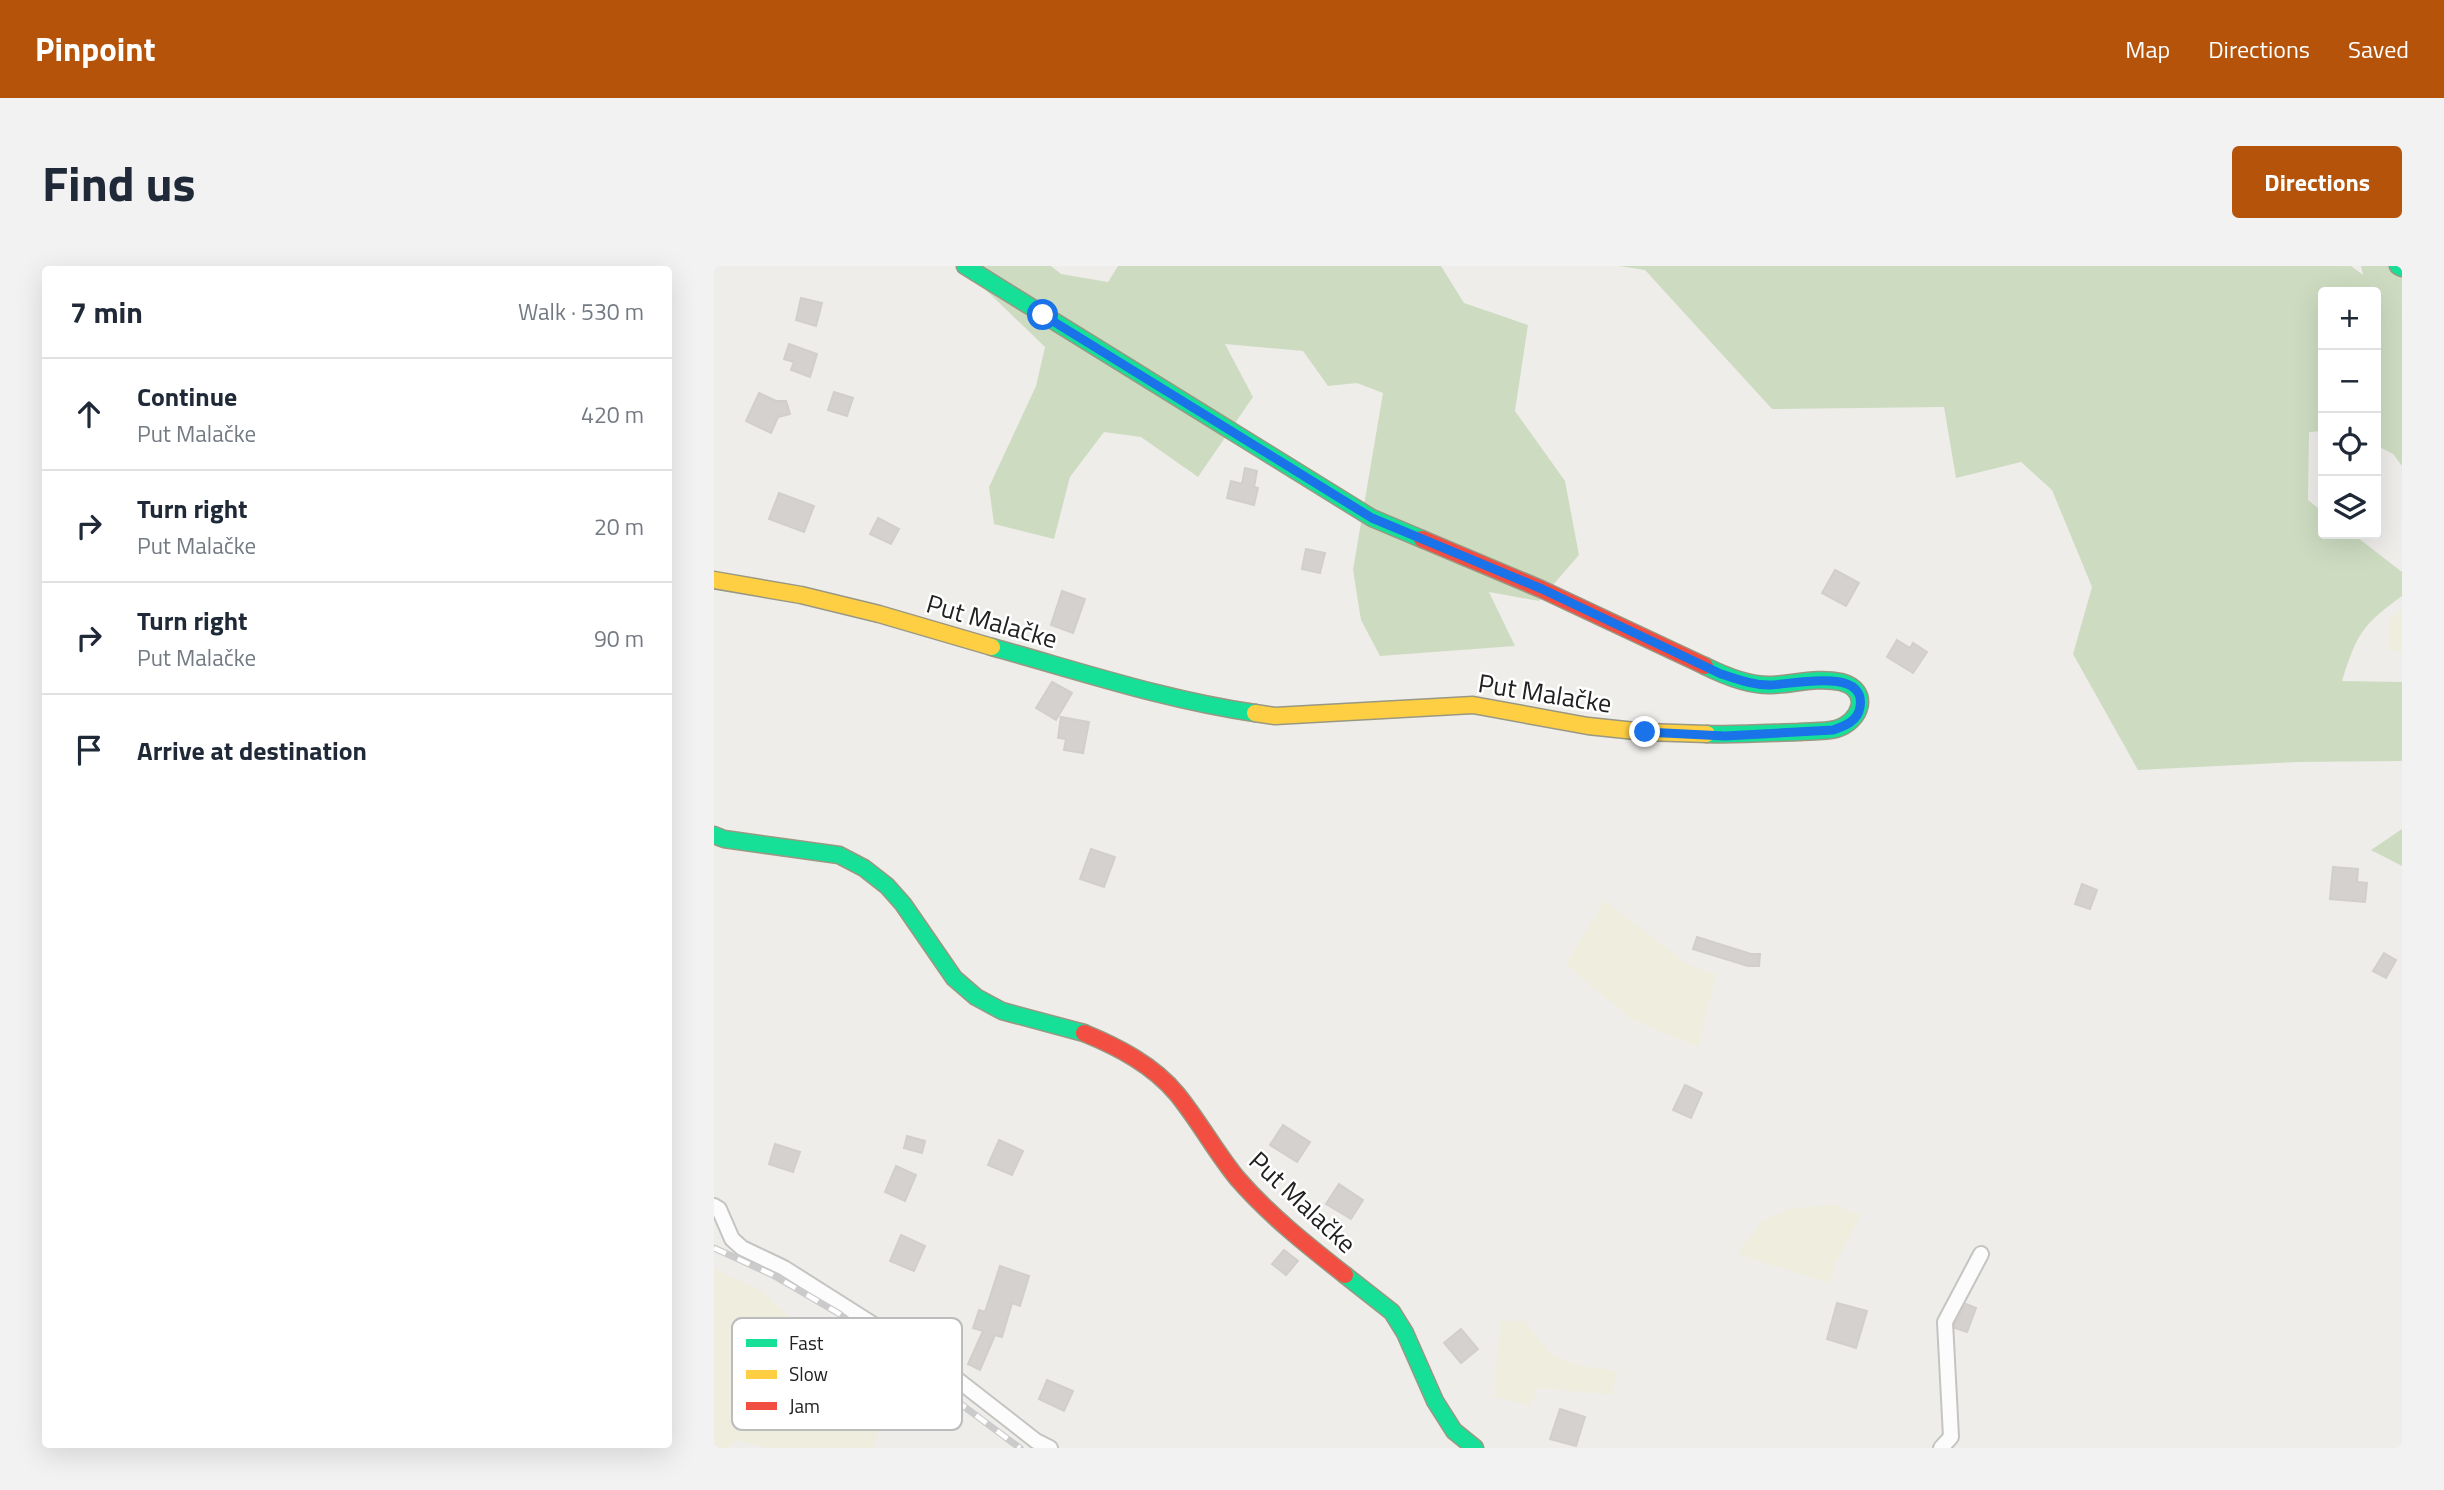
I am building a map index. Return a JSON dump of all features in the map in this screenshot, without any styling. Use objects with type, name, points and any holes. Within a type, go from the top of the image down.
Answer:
[{"type":"main road","name":"Put Malačke","points":[[714,580],[801,595],[891,617],[1136,688],[1213,707],[1275,716],[1473,705],[1588,726],[1725,736],[1833,730],[1848,724],[1857,716],[1860,697],[1856,689],[1847,684],[1833,680],[1768,685],[1721,674],[1542,589],[1372,518],[965,266]]},
{"type":"main road","name":"Put Malačke","points":[[714,835],[724,839],[839,855],[864,868],[887,886],[903,904],[954,978],[976,997],[1002,1011],[1085,1033],[1152,1069],[1177,1094],[1236,1176],[1261,1204],[1296,1236],[1392,1312],[1405,1333],[1435,1401],[1454,1431],[1475,1448]]},
{"type":"street","points":[[714,1206],[719,1209],[732,1238],[742,1248],[784,1268],[865,1318]]},
{"type":"street","points":[[1941,1448],[1951,1437],[1945,1322],[1981,1254]]},
{"type":"street","points":[[962,1383],[1036,1441],[1050,1448]]},
{"type":"shaded area","points":[[2402,609],[2402,651],[2388,650],[2389,619]]},
{"type":"shaded area","points":[[1604,900],[1689,965],[1716,975],[1698,1047],[1631,1019],[1566,965]]},
{"type":"shaded area","points":[[1832,1204],[1861,1215],[1835,1264],[1829,1283],[1736,1254],[1763,1220],[1790,1209]]},
{"type":"shaded area","points":[[714,1269],[760,1290],[791,1318],[732,1318],[732,1430],[880,1430],[873,1448],[770,1448],[737,1440],[727,1448],[714,1448]]},
{"type":"shaded area","points":[[1500,1321],[1524,1321],[1551,1354],[1580,1366],[1617,1371],[1613,1395],[1537,1388],[1531,1406],[1494,1397]]},
{"type":"green space","points":[[961,266],[1051,266],[1061,274],[1108,282],[1118,266],[1441,266],[1464,303],[1528,325],[1515,411],[1565,481],[1579,555],[1539,601],[1489,592],[1515,646],[1380,656],[1361,620],[1353,570],[1383,393],[1357,383],[1328,386],[1303,351],[1225,344],[1253,397],[1198,477],[1141,437],[1104,432],[1070,477],[1054,539],[994,524],[989,487],[1036,386],[1045,347]]},
{"type":"green space","points":[[1619,266],[2351,266],[2363,275],[2361,266],[2402,266],[2402,466],[2393,454],[2381,448],[2381,287],[2318,287],[2318,431],[2309,432],[2308,500],[2318,508],[2318,539],[2359,539],[2402,572],[2402,596],[2369,623],[2357,641],[2342,681],[2402,682],[2402,761],[2297,762],[2138,770],[2073,654],[2092,587],[2052,490],[2021,462],[1956,478],[1944,407],[1772,409],[1645,270]]},
{"type":"green space","points":[[2402,829],[2402,866],[2371,850]]},
{"type":"building","points":[[801,298],[822,303],[816,326],[796,320]]},
{"type":"building","points":[[789,344],[817,354],[810,377],[791,370],[794,362],[784,359]]},
{"type":"building","points":[[834,392],[853,398],[847,416],[828,410]]},
{"type":"building","points":[[759,393],[776,401],[786,401],[790,414],[778,417],[771,433],[746,421]]},
{"type":"building","points":[[1245,468],[1257,471],[1254,487],[1258,488],[1254,505],[1227,498],[1231,481],[1242,484]]},
{"type":"building","points":[[779,493],[814,506],[804,532],[769,519]]},
{"type":"building","points":[[878,518],[899,529],[891,544],[870,534]]},
{"type":"building","points":[[1306,549],[1325,553],[1320,573],[1302,569]]},
{"type":"building","points":[[1835,570],[1859,583],[1846,606],[1822,593]]},
{"type":"building","points":[[1062,591],[1085,599],[1073,633],[1051,625]]},
{"type":"building","points":[[1897,640],[1910,648],[1913,643],[1927,652],[1913,673],[1887,657]]},
{"type":"building","points":[[1052,682],[1072,693],[1056,720],[1036,708]]},
{"type":"building","points":[[1061,717],[1089,722],[1083,753],[1064,750],[1066,739],[1058,738]]},
{"type":"building","points":[[1091,849],[1115,857],[1104,887],[1080,879]]},
{"type":"building","points":[[2333,867],[2358,869],[2357,882],[2367,883],[2365,902],[2330,899]]},
{"type":"building","points":[[2082,884],[2097,890],[2090,909],[2075,904]]},
{"type":"building","points":[[1697,937],[1751,954],[1760,954],[1759,966],[1748,966],[1693,949]]},
{"type":"building","points":[[2384,953],[2396,960],[2386,978],[2373,971]]},
{"type":"building","points":[[1685,1085],[1702,1093],[1691,1118],[1673,1110]]},
{"type":"building","points":[[1283,1125],[1310,1142],[1297,1162],[1270,1145]]},
{"type":"building","points":[[907,1136],[925,1141],[922,1153],[904,1148]]},
{"type":"building","points":[[999,1140],[1023,1151],[1012,1175],[988,1165]]},
{"type":"building","points":[[775,1144],[800,1152],[793,1172],[769,1164]]},
{"type":"building","points":[[896,1166],[916,1175],[905,1201],[885,1192]]},
{"type":"building","points":[[1339,1184],[1363,1200],[1351,1219],[1326,1204]]},
{"type":"building","points":[[901,1235],[925,1246],[914,1271],[890,1261]]},
{"type":"building","points":[[1284,1250],[1298,1261],[1286,1275],[1272,1264]]},
{"type":"building","points":[[1000,1266],[1029,1276],[1020,1306],[1012,1303],[1002,1337],[995,1335],[980,1370],[968,1364],[983,1331],[973,1328],[979,1310],[985,1312]]},
{"type":"building","points":[[1837,1303],[1867,1311],[1856,1348],[1827,1339]]},
{"type":"building","points":[[1966,1304],[1976,1308],[1967,1332],[1955,1328]]},
{"type":"building","points":[[1461,1329],[1478,1349],[1461,1363],[1444,1343]]},
{"type":"building","points":[[1047,1380],[1073,1391],[1064,1411],[1039,1399]]},
{"type":"building","points":[[1560,1409],[1585,1417],[1576,1446],[1550,1439]]},
{"type":"railway","points":[[714,1248],[773,1275],[845,1318]]},
{"type":"railway","points":[[962,1405],[1020,1448]]},
{"type":"traffic: fast","points":[[965,266],[1372,518],[1422,539]]},
{"type":"traffic: fast","points":[[2398,266],[2402,268]]},
{"type":"traffic: fast","points":[[992,647],[1155,693],[1255,713]]},
{"type":"traffic: fast","points":[[1705,666],[1729,677],[1755,684],[1824,680],[1841,682],[1851,686],[1860,699],[1857,713],[1852,720],[1836,729],[1707,734]]},
{"type":"traffic: fast","points":[[714,835],[724,839],[839,855],[864,868],[887,886],[903,904],[954,978],[976,997],[1002,1011],[1084,1033]]},
{"type":"traffic: fast","points":[[1345,1275],[1392,1312],[1405,1333],[1435,1401],[1454,1431],[1475,1448]]},
{"type":"traffic: slow","points":[[714,580],[801,595],[879,614],[992,647]]},
{"type":"traffic: slow","points":[[1255,713],[1275,716],[1473,705],[1588,726],[1645,732],[1707,734]]},
{"type":"traffic: jam","points":[[1422,539],[1541,589],[1705,666]]},
{"type":"traffic: jam","points":[[1084,1033],[1134,1058],[1168,1084],[1249,1192],[1345,1275]]},
{"type":"route","points":[[1043,315],[1372,518],[1542,589],[1721,674],[1768,685],[1833,680],[1856,689],[1860,697],[1857,716],[1848,724],[1833,730],[1725,736],[1645,732]]}]
